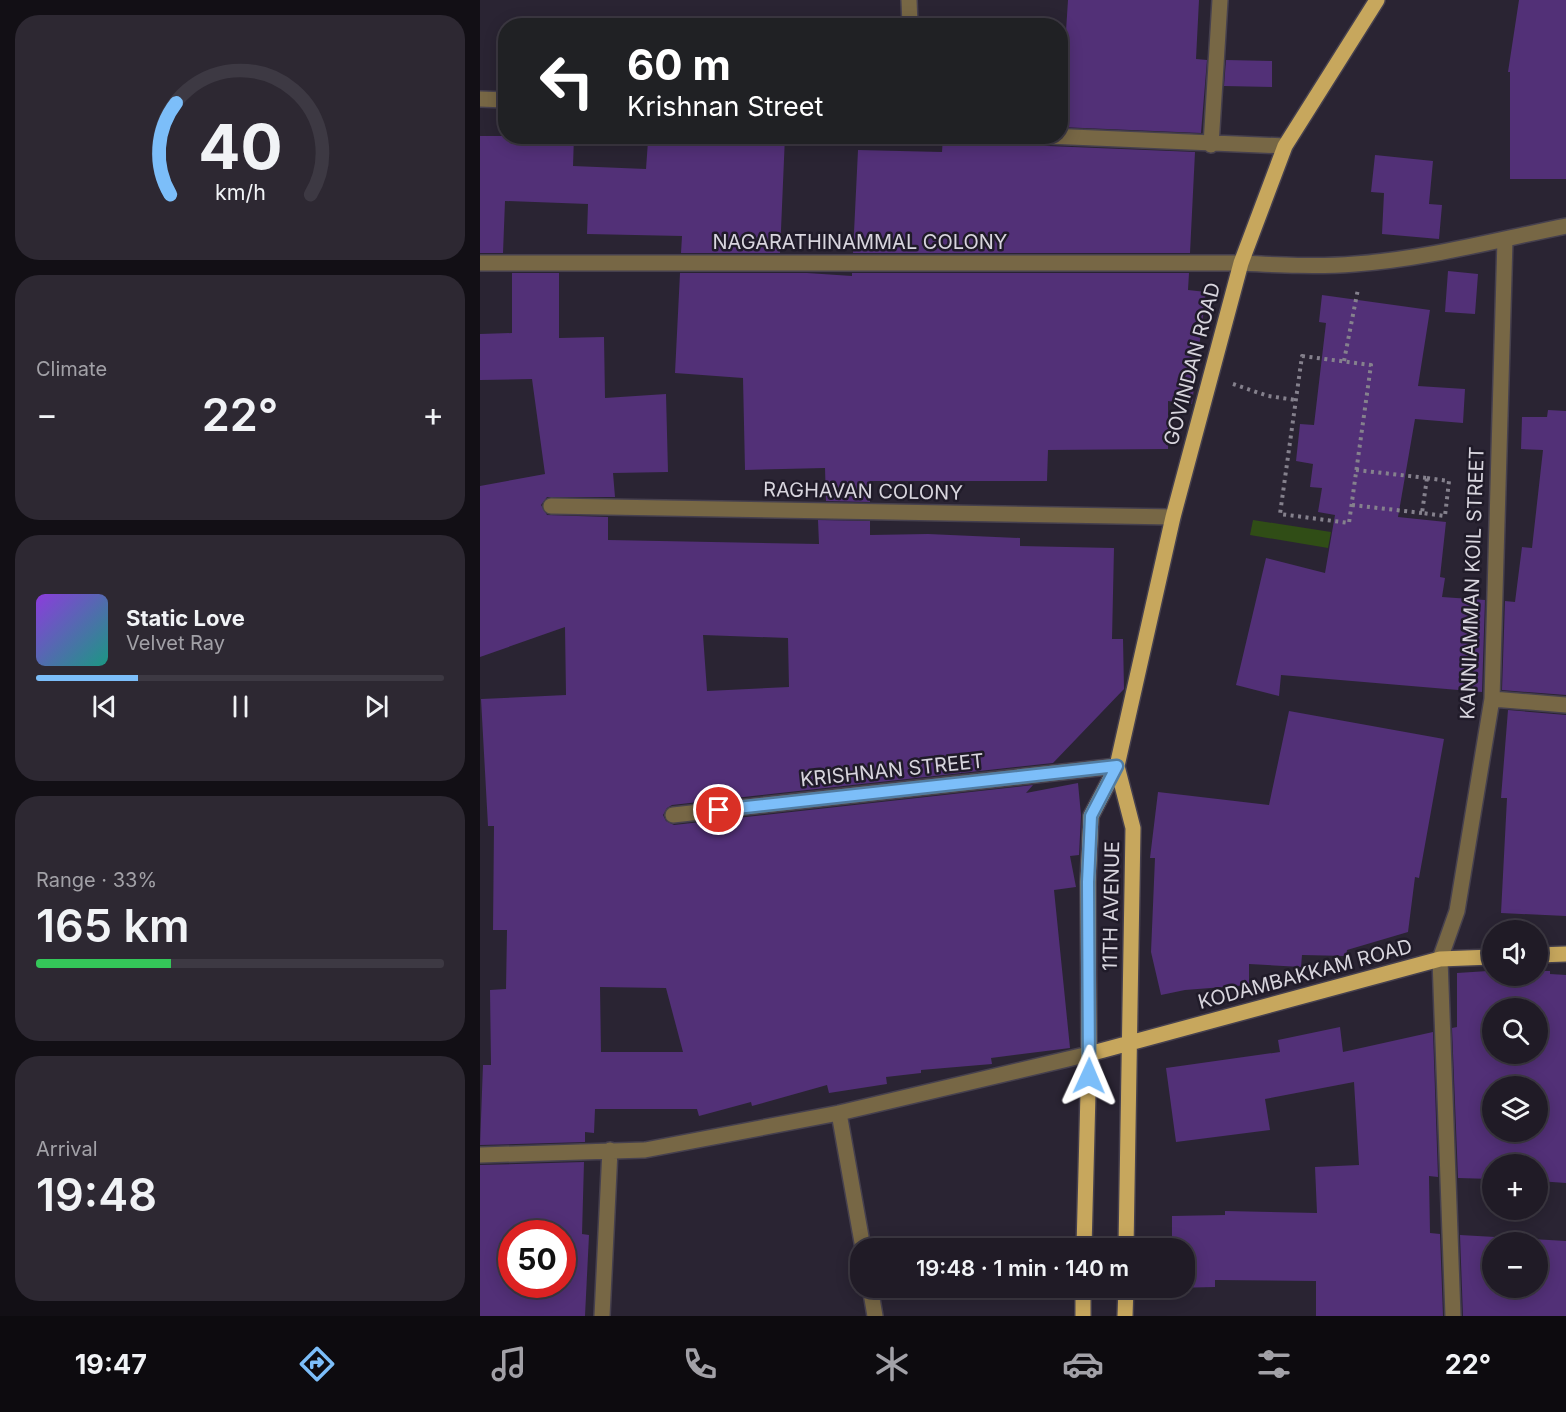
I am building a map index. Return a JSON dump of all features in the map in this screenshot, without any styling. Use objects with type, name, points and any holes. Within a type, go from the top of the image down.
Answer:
[{"type":"main road","name":"GOVINDAN ROAD","points":[[1117,766],[1173,517],[1241,263],[1285,146],[1377,0]]},
{"type":"main road","name":"11TH AVENUE","points":[[1117,766],[1133,828],[1126,1238]]},
{"type":"main road","name":"11TH AVENUE","points":[[1084,1238],[1089,1054],[1088,882],[1091,816],[1117,766]]},
{"type":"main road","points":[[1548,955],[1566,954]]},
{"type":"main road","name":"KODAMBAKKAM ROAD","points":[[1089,1054],[1440,959],[1482,957]]},
{"type":"main road","points":[[1083,1298],[1083,1316]]},
{"type":"main road","points":[[1125,1316],[1126,1298]]},
{"type":"street","points":[[909,0],[910,18]]},
{"type":"street","points":[[1211,145],[1220,0]]},
{"type":"street","points":[[480,99],[498,100]]},
{"type":"street","points":[[1068,137],[1211,145],[1285,146]]},
{"type":"street","name":"NAGARATHINAMMAL COLONY","points":[[480,263],[1241,263],[1318,266],[1358,264],[1462,249],[1566,226]]},
{"type":"street","name":"KANNIAMMAN KOIL STREET","points":[[1440,959],[1457,911],[1492,699],[1505,239]]},
{"type":"street","name":"RAGHAVAN COLONY","points":[[551,506],[1173,517]]},
{"type":"street","points":[[1492,699],[1566,705]]},
{"type":"street","name":"KRISHNAN STREET","points":[[673,815],[1117,766]]},
{"type":"street","points":[[1440,959],[1453,1316]]},
{"type":"street","points":[[480,1155],[645,1150],[839,1113],[1089,1054]]},
{"type":"street","points":[[839,1113],[861,1238]]},
{"type":"street","points":[[602,1316],[610,1150]]},
{"type":"street","points":[[872,1298],[875,1316]]},
{"type":"path","points":[[1344,361],[1358,295],[1358,264]]},
{"type":"path","points":[[1302,356],[1371,365],[1349,523],[1280,514],[1296,400],[1302,356]]},
{"type":"path","points":[[1210,376],[1268,396],[1296,400]]},
{"type":"path","points":[[1352,505],[1445,516],[1449,481],[1356,470]]},
{"type":"path","points":[[1422,513],[1427,478]]},
{"type":"green space","points":[[1253,520],[1331,532],[1328,548],[1250,535]]},
{"type":"building","points":[[1068,0],[1199,0],[1196,59],[1207,60],[1201,133],[1068,127]]},
{"type":"building","points":[[1519,0],[1566,0],[1566,179],[1510,179],[1510,72],[1508,72]]},
{"type":"building","points":[[1226,60],[1272,61],[1272,87],[1224,86]]},
{"type":"building","points":[[480,136],[498,136],[498,144],[574,144],[573,166],[646,169],[648,144],[785,144],[780,253],[681,253],[682,236],[587,234],[588,204],[505,201],[503,253],[480,253]]},
{"type":"building","points":[[942,144],[1024,144],[1195,152],[1190,253],[853,253],[858,150],[942,152]]},
{"type":"building","points":[[1375,155],[1433,161],[1429,204],[1442,205],[1439,239],[1382,234],[1384,193],[1371,192]]},
{"type":"building","points":[[1448,271],[1478,274],[1475,314],[1445,312]]},
{"type":"building","points":[[512,273],[559,273],[559,338],[604,337],[605,398],[666,394],[668,472],[613,473],[615,497],[547,497],[541,505],[547,515],[608,517],[608,540],[819,544],[818,520],[870,521],[870,535],[928,534],[1020,538],[1020,546],[1114,548],[1112,639],[1123,639],[1124,689],[1053,763],[672,805],[663,815],[666,821],[674,825],[1033,785],[1026,793],[1078,783],[1081,815],[1079,855],[1070,856],[1076,887],[1054,890],[1070,1048],[991,1058],[992,1064],[921,1070],[921,1073],[886,1077],[887,1084],[829,1093],[827,1085],[752,1106],[751,1102],[699,1116],[697,1109],[595,1109],[594,1133],[585,1132],[585,1142],[480,1145],[483,1065],[491,1065],[490,990],[506,989],[507,930],[493,930],[494,826],[488,826],[481,699],[566,695],[565,627],[480,657],[480,486],[545,474],[532,379],[480,380],[480,334],[512,333]],"holes":[[[703,635],[788,638],[789,687],[707,691]],[[600,987],[666,988],[683,1052],[601,1052]]]},
{"type":"building","points":[[680,273],[807,273],[852,276],[852,273],[1189,273],[1188,290],[1206,292],[1192,404],[1168,401],[1168,449],[1048,450],[1047,481],[870,481],[870,502],[826,501],[825,468],[745,470],[743,378],[675,373]]},
{"type":"building","points":[[1322,295],[1430,310],[1418,386],[1465,389],[1463,423],[1415,419],[1398,517],[1446,522],[1440,577],[1445,578],[1442,597],[1485,600],[1482,692],[1281,675],[1279,696],[1236,685],[1266,558],[1325,573],[1335,515],[1318,512],[1322,488],[1310,487],[1313,464],[1296,461],[1300,424],[1314,425],[1326,323],[1319,322]]},
{"type":"building","points":[[1548,410],[1566,411],[1566,695],[1502,690],[1505,601],[1515,602],[1522,547],[1532,548],[1543,450],[1521,449],[1522,417],[1547,417]]},
{"type":"building","points":[[1508,710],[1566,715],[1566,916],[1501,913],[1507,798],[1501,798]]},
{"type":"building","points":[[1289,711],[1444,739],[1419,878],[1415,877],[1408,932],[1347,950],[1346,956],[1302,955],[1301,967],[1249,964],[1249,985],[1185,990],[1161,995],[1151,952],[1155,858],[1150,858],[1158,792],[1269,805]]},
{"type":"building","points":[[1548,971],[1550,974],[1566,975],[1566,1183],[1548,1182],[1548,1154],[1482,1154],[1482,1179],[1458,1178],[1452,1028],[1457,1027],[1457,973],[1482,972],[1482,986],[1548,986]]},
{"type":"building","points":[[1340,1027],[1343,1052],[1433,1032],[1438,1177],[1429,1176],[1430,1233],[1440,1234],[1443,1316],[1316,1316],[1316,1281],[1215,1280],[1215,1287],[1195,1287],[1195,1238],[1172,1238],[1172,1216],[1225,1215],[1225,1211],[1317,1213],[1315,1167],[1359,1165],[1354,1082],[1265,1099],[1270,1130],[1176,1142],[1166,1068],[1280,1052],[1278,1040]]},
{"type":"building","points":[[584,1162],[582,1234],[589,1235],[585,1316],[480,1316],[480,1165]]},
{"type":"building","points":[[1460,1235],[1482,1236],[1482,1298],[1548,1298],[1548,1240],[1566,1241],[1566,1316],[1463,1316]]},
{"type":"route","points":[[719,810],[1117,766],[1091,816],[1088,882],[1089,1076]]}]
